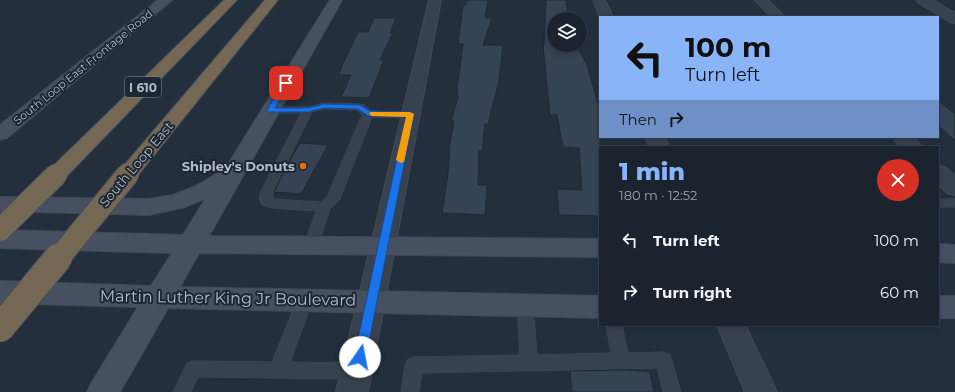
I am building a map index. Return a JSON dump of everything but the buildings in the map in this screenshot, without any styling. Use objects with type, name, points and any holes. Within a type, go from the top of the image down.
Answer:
[{"type":"highway","name":"I 610","points":[[0,230],[231,0]]},
{"type":"highway","name":"South Loop East","points":[[0,328],[272,0]]},
{"type":"main road","name":"South Loop East Frontage Road","points":[[0,134],[166,0]]},
{"type":"main road","points":[[103,392],[336,0]]},
{"type":"main road","points":[[0,144],[76,81],[87,64]]},
{"type":"main road","points":[[0,204],[149,207],[177,202],[204,191],[234,171]]},
{"type":"main road","points":[[0,239],[191,245],[599,248]]},
{"type":"main road","points":[[939,253],[955,254]]},
{"type":"main road","name":"Martin Luther King Jr Boulevard","points":[[0,292],[159,297],[599,306]]},
{"type":"main road","points":[[939,308],[955,307]]},
{"type":"street","points":[[355,382],[382,247],[435,0]]},
{"type":"street","points":[[599,0],[606,16]]},
{"type":"street","points":[[761,0],[777,16]]},
{"type":"street","points":[[924,0],[955,19]]},
{"type":"street","points":[[903,138],[911,146]]},
{"type":"street","points":[[939,173],[955,188]]},
{"type":"street","points":[[730,326],[761,392]]},
{"type":"lane","points":[[270,110],[308,110],[324,106],[360,107],[368,114],[410,114]]},
{"type":"lane","points":[[308,110],[267,191],[266,198],[267,202],[272,204],[324,207]]},
{"type":"lane","points":[[311,246],[324,207],[333,199],[368,114]]},
{"type":"lane","points":[[939,203],[955,203]]},
{"type":"lane","points":[[278,370],[305,300]]},
{"type":"lane","points":[[525,305],[529,363]]},
{"type":"lane","points":[[614,326],[621,361]]},
{"type":"lane","points":[[410,392],[414,365],[664,360],[672,392]]},
{"type":"lane","points":[[182,392],[193,369],[278,370],[355,382]]},
{"type":"slow traffic","points":[[372,114],[410,114],[401,160]]},
{"type":"place","name":"Shipley's Donuts","points":[[303,166]]},
{"type":"route","points":[[286,83],[270,110],[308,110],[324,106],[360,107],[368,114],[410,114],[360,357]]}]
